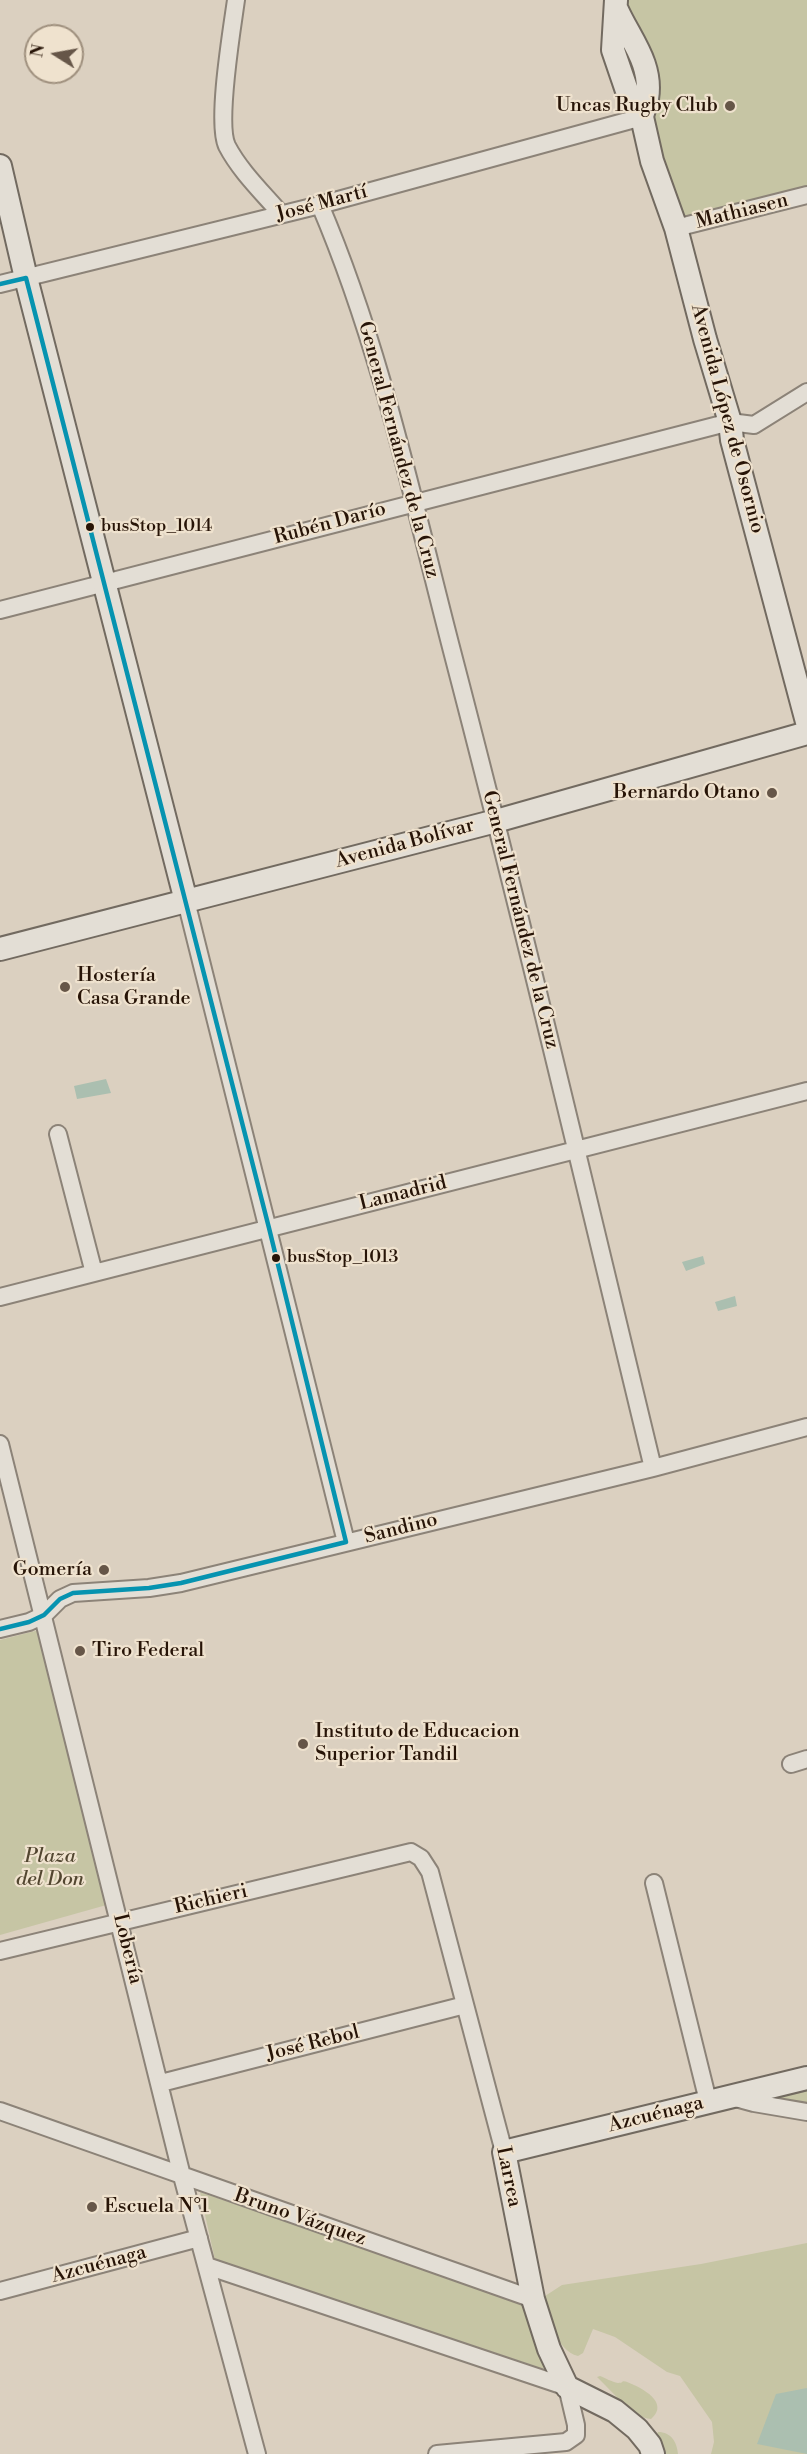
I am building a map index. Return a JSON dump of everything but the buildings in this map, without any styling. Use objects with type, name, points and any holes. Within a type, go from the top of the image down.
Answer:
[{"type":"street","points":[[236,0],[224,106],[226,144],[244,171],[281,214]]},
{"type":"street","name":"Avenida López de Osornio","points":[[617,5],[640,50],[644,63],[648,88],[642,117],[652,161],[676,228],[705,339],[730,422],[732,440],[807,722]]},
{"type":"street","name":"José Martí","points":[[0,284],[320,205],[642,117]]},
{"type":"street","points":[[0,166],[26,278],[269,1228],[346,1542]]},
{"type":"street","name":"Mathiasen","points":[[676,228],[807,195]]},
{"type":"street","name":"General Fernández de la Cruz","points":[[320,205],[345,263],[393,420],[496,821],[653,1468]]},
{"type":"street","name":"Rubén Darío","points":[[0,610],[730,422],[754,425],[807,392]]},
{"type":"street","name":"Avenida Bolívar","points":[[0,949],[496,821],[807,733]]},
{"type":"street","name":"Lamadrid","points":[[0,1297],[807,1091]]},
{"type":"street","points":[[58,1134],[94,1273]]},
{"type":"street","name":"Sandino","points":[[0,1629],[29,1622],[44,1615],[60,1599],[73,1593],[149,1588],[181,1583],[653,1468],[807,1427]]},
{"type":"street","name":"Lobería","points":[[0,1444],[161,2083],[182,2176],[257,2454]]},
{"type":"street","name":"Richieri","points":[[0,1951],[411,1852],[422,1858]]},
{"type":"street","name":"Larrea","points":[[422,1858],[430,1872],[504,2152],[533,2299],[549,2349],[567,2387]]},
{"type":"street","points":[[654,1883],[718,2099],[807,2112]]},
{"type":"street","name":"José Rebol","points":[[161,2083],[465,2005]]},
{"type":"street","name":"Azcuénaga","points":[[504,2152],[807,2078]]},
{"type":"street","name":"Bruno Vázquez","points":[[0,2111],[533,2299]]},
{"type":"street","name":"Azcuénaga","points":[[0,2291],[199,2238]]},
{"type":"street","points":[[207,2266],[567,2387],[615,2411],[637,2429],[650,2445],[653,2454]]},
{"type":"street","points":[[437,2454],[566,2442],[576,2435],[576,2425],[567,2387]]},
{"type":"green space","name":"Uncas Rugby Club","points":[[622,0],[807,0],[807,186],[689,218],[684,216],[663,180]]},
{"type":"green space","name":"Plaza del Don","points":[[39,1630],[110,1904],[0,1935],[0,1640]]},
{"type":"green space","points":[[807,2087],[807,2109],[757,2099]]},
{"type":"green space","points":[[200,2192],[528,2304],[544,2369],[215,2260]]},
{"type":"green space","points":[[807,2243],[807,2454],[711,2454],[714,2442],[712,2422],[680,2376],[667,2372],[615,2337],[593,2329],[583,2353],[578,2356],[570,2353],[554,2332],[542,2298],[562,2285],[701,2264]]},
{"type":"green space","points":[[597,2377],[620,2383],[627,2382],[647,2392],[656,2402],[658,2407],[656,2413],[651,2419],[637,2414]]},
{"type":"green space","points":[[658,2432],[663,2432],[672,2438],[678,2454],[662,2454],[656,2436]]},
{"type":"shaded area","points":[[106,1079],[111,1093],[77,1099],[74,1086]]},
{"type":"shaded area","points":[[703,1256],[705,1264],[686,1271],[682,1262]]},
{"type":"shaded area","points":[[735,1296],[737,1306],[718,1311],[715,1302]]},
{"type":"shaded area","points":[[807,2388],[807,2454],[757,2444],[776,2394]]},
{"type":"transit line","points":[[0,284],[26,278],[269,1228],[346,1542],[181,1583],[149,1588],[73,1593],[60,1599],[44,1615],[29,1622],[0,1629]]},
{"type":"place","name":"Uncas Rugby Club","points":[[730,106]]},
{"type":"place","name":"busStop_1014","points":[[90,527]]},
{"type":"place","name":"Bernardo Otano","points":[[772,793]]},
{"type":"place","name":"Hostería Casa Grande","points":[[65,987]]},
{"type":"place","name":"busStop_1013","points":[[276,1258]]},
{"type":"place","name":"Gomería","points":[[104,1570]]},
{"type":"place","name":"Tiro Federal","points":[[80,1651]]},
{"type":"place","name":"Instituto de Educacion Superior Tandil","points":[[303,1744]]},
{"type":"place","name":"Escuela N°1","points":[[92,2207]]}]
